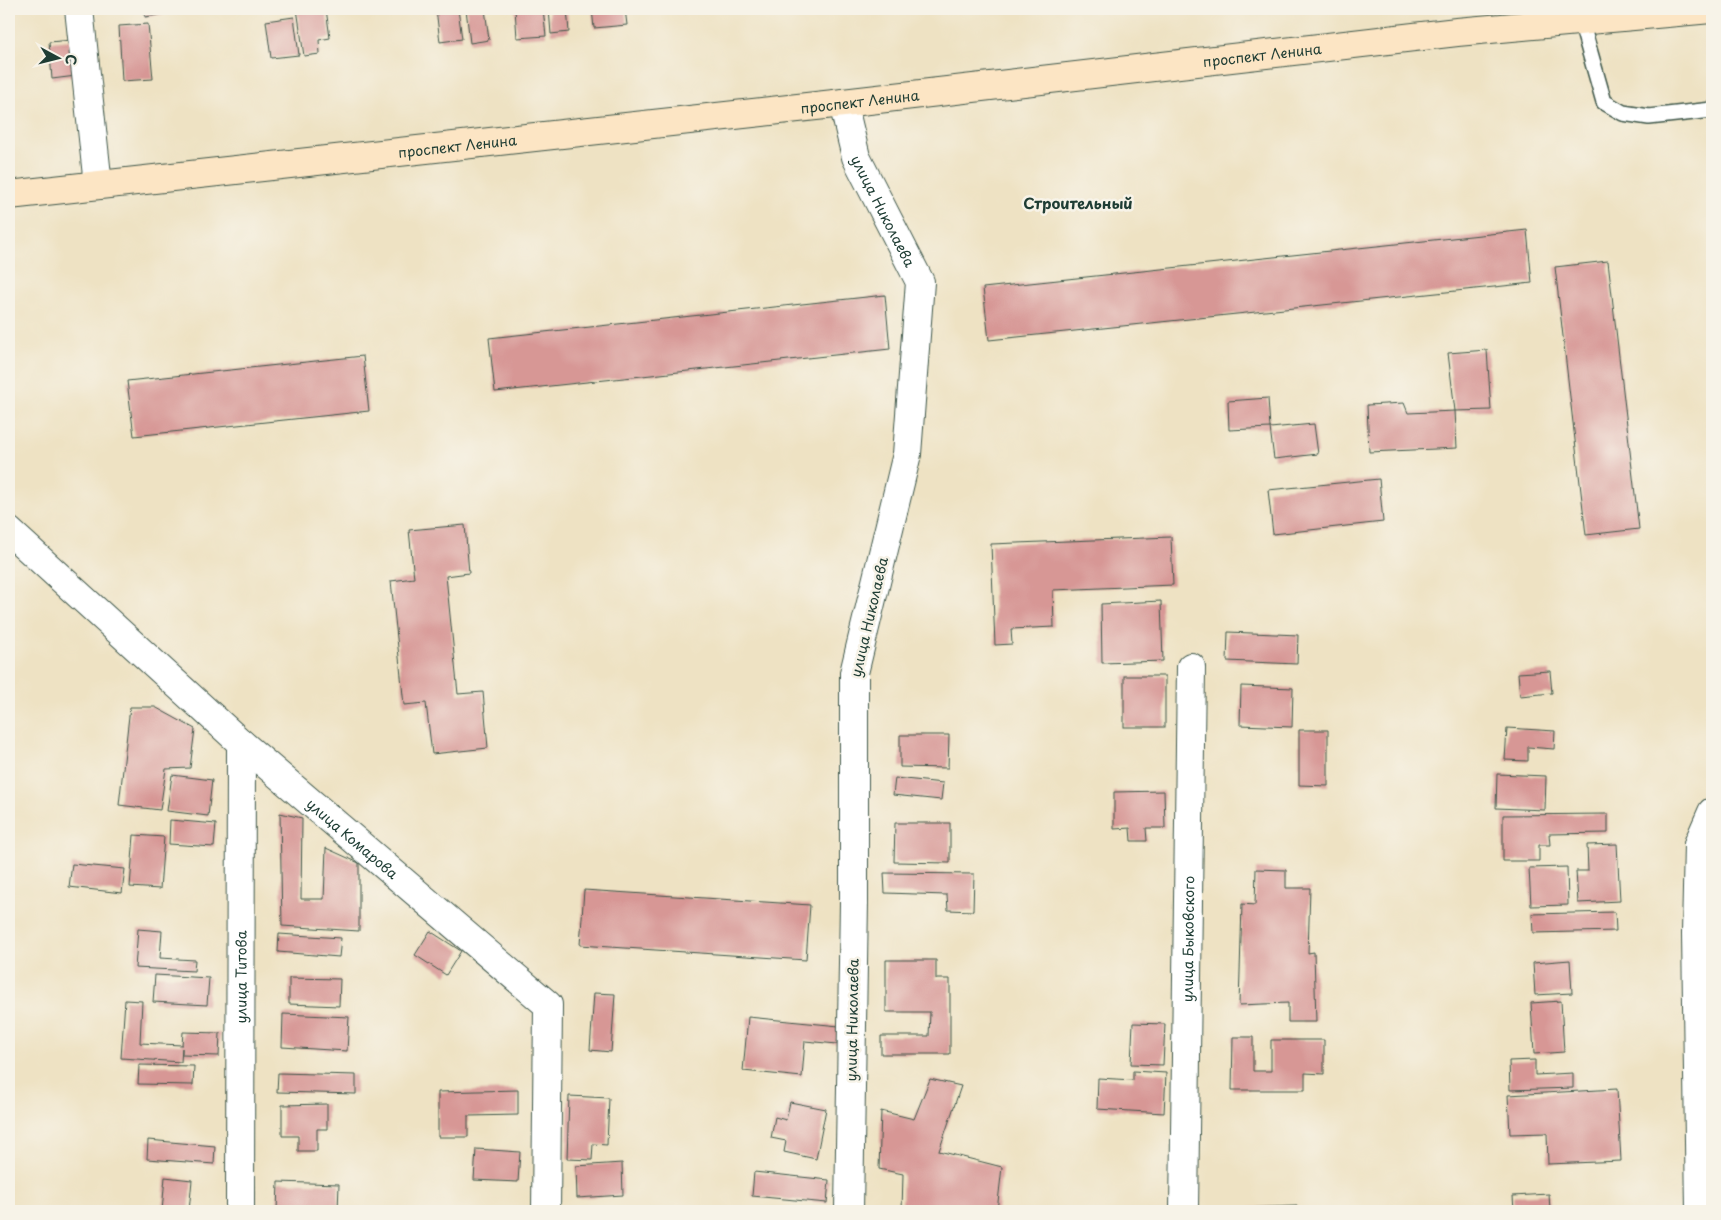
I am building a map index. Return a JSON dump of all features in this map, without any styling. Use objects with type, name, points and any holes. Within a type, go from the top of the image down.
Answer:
[{"type":"main road","name":"проспект Ленина","points":[[9,195],[1447,34],[1703,9]]},
{"type":"street","points":[[79,9],[98,185]]},
{"type":"street","name":"улица Николаева","points":[[843,103],[856,157],[920,282],[907,454],[854,673],[854,901],[849,1211]]},
{"type":"street","name":"улица Комарова","points":[[9,531],[241,743],[548,1005],[546,1211]]},
{"type":"street","name":"улица Быковского","points":[[1184,1211],[1191,667]]},
{"type":"street","name":"улица Титова","points":[[240,1211],[241,743]]},
{"type":"street","points":[[1700,1211],[1696,934],[1698,844],[1712,812]]},
{"type":"lane","points":[[1581,21],[1604,102],[1623,113],[1649,117],[1712,110]]},
{"type":"building","points":[[144,9],[169,9],[170,13],[145,17]]},
{"type":"building","points":[[297,9],[326,9],[330,38],[319,40],[320,54],[304,56]]},
{"type":"building","points":[[436,9],[458,9],[462,39],[440,42]]},
{"type":"building","points":[[466,9],[485,9],[489,40],[470,43]]},
{"type":"building","points":[[515,9],[543,9],[546,36],[517,38]]},
{"type":"building","points":[[549,9],[567,9],[569,32],[551,34]]},
{"type":"building","points":[[592,9],[625,9],[627,25],[594,28]]},
{"type":"building","points":[[678,9],[705,9],[706,11],[678,12]]},
{"type":"building","points":[[294,17],[299,55],[271,58],[266,21]]},
{"type":"building","points":[[148,24],[153,79],[122,81],[119,26]]},
{"type":"building","points":[[72,40],[76,76],[52,79],[49,42]]},
{"type":"building","points":[[1527,230],[1532,283],[989,340],[983,288]]},
{"type":"building","points":[[1608,261],[1639,529],[1586,535],[1555,267]]},
{"type":"building","points":[[885,295],[890,349],[495,392],[489,338]]},
{"type":"building","points":[[1487,350],[1491,410],[1455,411],[1448,353]]},
{"type":"building","points":[[363,356],[369,411],[134,436],[127,381]]},
{"type":"building","points":[[1268,398],[1270,428],[1229,430],[1228,401]]},
{"type":"building","points":[[1404,403],[1408,413],[1455,411],[1457,448],[1369,452],[1367,405]]},
{"type":"building","points":[[1314,424],[1318,454],[1274,459],[1270,428]]},
{"type":"building","points":[[1379,479],[1383,522],[1273,534],[1268,490]]},
{"type":"building","points":[[465,525],[469,573],[446,576],[458,694],[483,692],[488,748],[432,754],[426,703],[404,705],[391,581],[414,578],[409,530]]},
{"type":"building","points":[[1171,537],[1173,585],[1053,590],[1054,627],[1011,629],[1012,644],[995,645],[991,544]]},
{"type":"building","points":[[1161,601],[1163,661],[1102,663],[1101,604]]},
{"type":"building","points":[[1228,632],[1298,635],[1297,664],[1227,661]]},
{"type":"building","points":[[1550,671],[1552,693],[1520,696],[1518,673]]},
{"type":"building","points":[[1124,676],[1165,676],[1165,727],[1124,727]]},
{"type":"building","points":[[1241,686],[1293,688],[1292,727],[1240,725]]},
{"type":"building","points":[[130,707],[155,707],[195,729],[190,768],[166,769],[160,810],[119,805]]},
{"type":"building","points":[[1507,728],[1555,731],[1554,749],[1528,747],[1528,761],[1505,760]]},
{"type":"building","points":[[1299,730],[1328,730],[1328,786],[1299,785]]},
{"type":"building","points":[[900,735],[949,735],[948,768],[900,767]]},
{"type":"building","points":[[1497,774],[1546,776],[1545,810],[1496,808]]},
{"type":"building","points":[[172,775],[212,780],[208,816],[167,811]]},
{"type":"building","points":[[895,778],[943,783],[941,800],[893,795]]},
{"type":"building","points":[[1164,791],[1165,828],[1146,828],[1147,841],[1131,841],[1130,828],[1114,829],[1114,792]]},
{"type":"building","points":[[280,813],[302,818],[301,899],[324,899],[326,848],[359,863],[359,931],[282,926]]},
{"type":"building","points":[[1608,814],[1608,833],[1549,834],[1550,845],[1539,845],[1539,861],[1503,861],[1503,815]]},
{"type":"building","points":[[170,820],[216,824],[214,847],[169,844]]},
{"type":"building","points":[[895,823],[950,823],[950,863],[894,862]]},
{"type":"building","points":[[134,835],[164,837],[160,889],[130,887]]},
{"type":"building","points":[[1617,844],[1620,901],[1578,903],[1576,871],[1588,871],[1587,845]]},
{"type":"building","points":[[72,864],[125,869],[122,893],[69,887]]},
{"type":"building","points":[[1567,867],[1568,905],[1531,906],[1529,868]]},
{"type":"building","points":[[1256,869],[1286,870],[1286,888],[1310,888],[1308,953],[1314,952],[1316,1022],[1288,1022],[1288,1003],[1239,1005],[1242,904],[1255,905]]},
{"type":"building","points":[[884,873],[974,874],[973,911],[948,910],[947,895],[885,893]]},
{"type":"building","points":[[584,890],[810,905],[806,960],[580,945]]},
{"type":"building","points":[[1615,912],[1616,931],[1533,933],[1532,914]]},
{"type":"building","points":[[138,929],[162,931],[160,958],[195,960],[194,971],[135,968]]},
{"type":"building","points":[[430,931],[461,951],[446,975],[415,955]]},
{"type":"building","points":[[279,934],[341,938],[339,957],[278,952]]},
{"type":"building","points":[[886,960],[936,960],[936,979],[950,979],[950,1054],[881,1054],[881,1036],[929,1036],[930,1012],[886,1012]]},
{"type":"building","points":[[1570,960],[1572,993],[1535,995],[1533,963]]},
{"type":"building","points":[[155,975],[209,978],[207,1005],[153,1002]]},
{"type":"building","points":[[289,978],[340,979],[339,1006],[289,1004]]},
{"type":"building","points":[[594,993],[615,994],[611,1052],[590,1050]]},
{"type":"building","points":[[125,1000],[142,1001],[140,1043],[182,1045],[183,1032],[220,1033],[219,1056],[182,1055],[182,1048],[181,1062],[121,1058]]},
{"type":"building","points":[[1561,1001],[1564,1052],[1534,1054],[1531,1003]]},
{"type":"building","points":[[283,1014],[349,1017],[347,1051],[282,1047]]},
{"type":"building","points":[[748,1017],[839,1026],[837,1044],[805,1041],[802,1077],[743,1071]]},
{"type":"building","points":[[1133,1023],[1165,1024],[1163,1065],[1131,1064]]},
{"type":"building","points":[[1233,1037],[1253,1037],[1253,1071],[1271,1071],[1271,1040],[1324,1040],[1324,1074],[1305,1073],[1305,1090],[1232,1090]]},
{"type":"building","points":[[1535,1060],[1535,1075],[1573,1073],[1573,1088],[1510,1090],[1509,1061]]},
{"type":"building","points":[[139,1065],[194,1066],[193,1085],[138,1084]]},
{"type":"building","points":[[1133,1071],[1166,1073],[1164,1113],[1097,1109],[1098,1078],[1133,1080]]},
{"type":"building","points":[[278,1073],[356,1075],[356,1094],[277,1092]]},
{"type":"building","points":[[930,1079],[961,1086],[939,1151],[1002,1167],[997,1211],[902,1211],[903,1174],[879,1169],[881,1111],[914,1119]]},
{"type":"building","points":[[1617,1089],[1621,1161],[1548,1164],[1547,1133],[1510,1134],[1508,1095]]},
{"type":"building","points":[[518,1090],[518,1115],[468,1116],[468,1137],[438,1137],[438,1092]]},
{"type":"building","points":[[569,1096],[609,1098],[607,1145],[593,1144],[592,1160],[567,1159]]},
{"type":"building","points":[[790,1102],[826,1109],[816,1159],[784,1152],[786,1141],[771,1138],[775,1117],[786,1120]]},
{"type":"building","points":[[327,1104],[327,1129],[317,1129],[317,1151],[298,1151],[298,1136],[282,1136],[282,1105]]},
{"type":"building","points":[[148,1140],[215,1146],[214,1164],[147,1159]]},
{"type":"building","points":[[476,1149],[520,1152],[518,1182],[474,1180]]},
{"type":"building","points":[[622,1163],[623,1195],[577,1198],[576,1166]]},
{"type":"building","points":[[754,1172],[829,1180],[827,1203],[752,1196]]},
{"type":"building","points":[[165,1177],[192,1180],[189,1211],[162,1211]]},
{"type":"building","points":[[278,1182],[339,1184],[338,1211],[277,1211]]},
{"type":"building","points":[[1549,1194],[1550,1211],[1514,1211],[1513,1196]]},
{"type":"building","points":[[1297,1206],[1297,1211],[1240,1211],[1240,1208]]},
{"type":"district","name":"Строительный","points":[[1078,202]]}]
